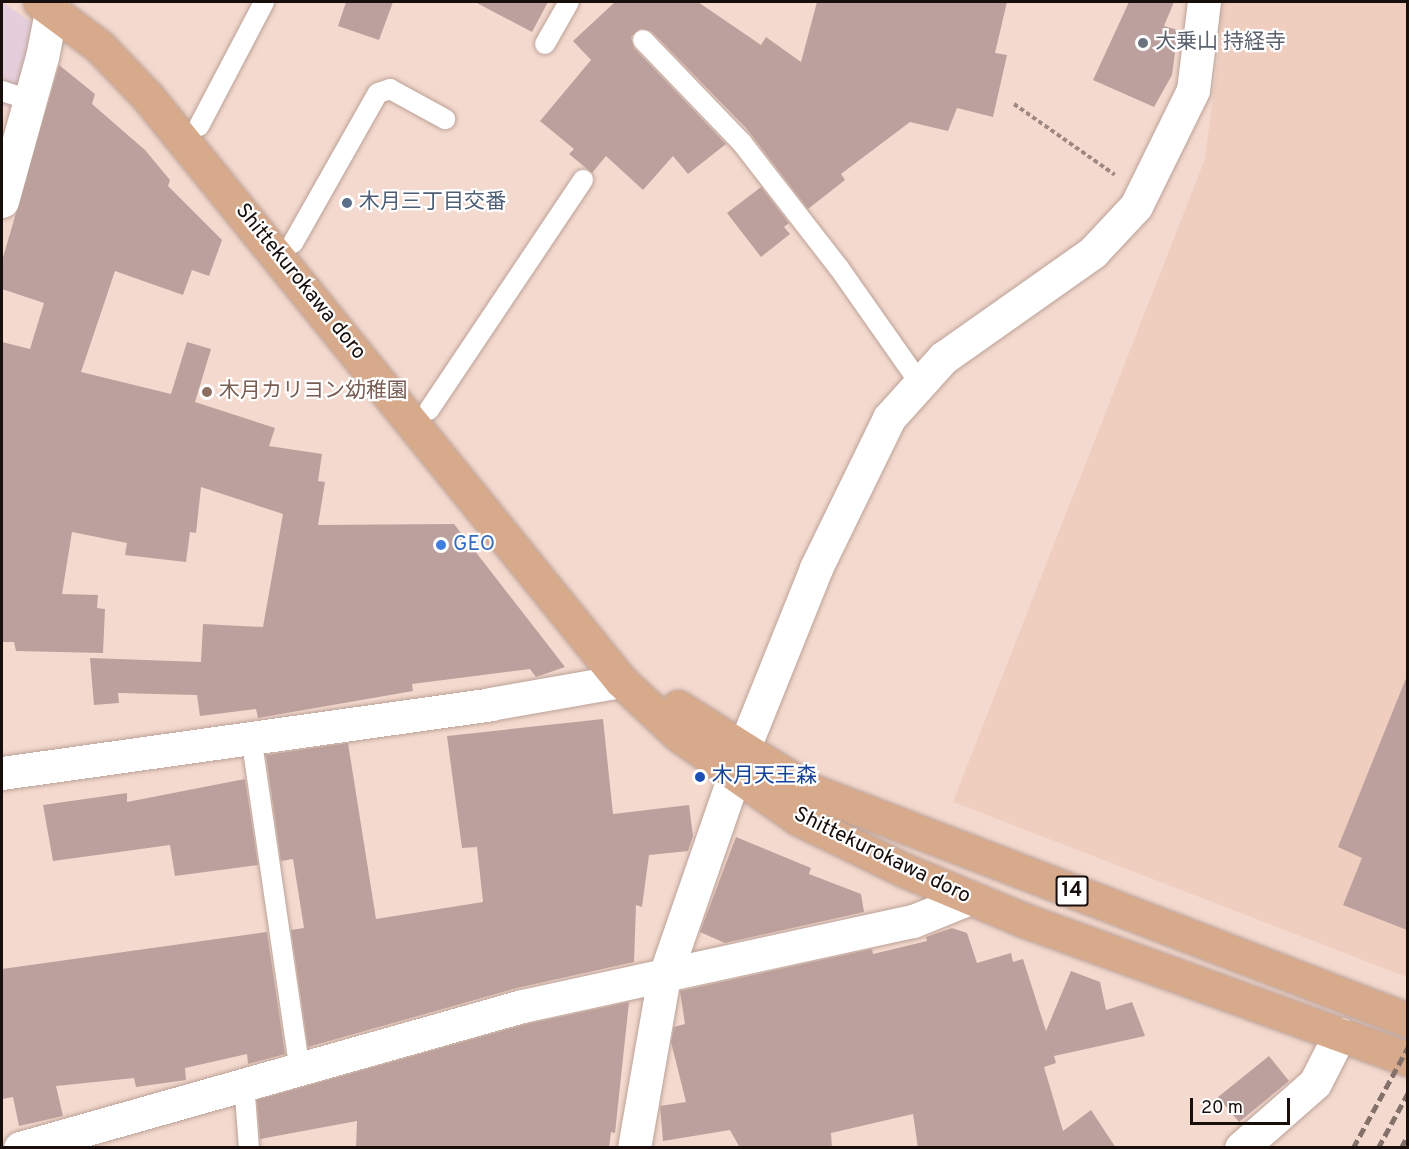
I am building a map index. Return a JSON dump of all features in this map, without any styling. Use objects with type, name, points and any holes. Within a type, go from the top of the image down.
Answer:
[{"type":"main road","name":"Shittekurokawa doro","points":[[55,3],[137,55],[199,126],[642,676],[688,715],[800,819],[969,898],[1407,1059]]},
{"type":"main road","name":"Shittekurokawa doro","points":[[55,3],[99,46],[186,141],[621,681],[679,735],[810,790],[1407,1020]]},
{"type":"street","points":[[634,1148],[666,973],[739,762],[816,568],[889,418],[943,358],[1093,252],[1142,194],[1193,90],[1204,2]]},
{"type":"street","points":[[2,201],[9,93],[55,3]]},
{"type":"street","points":[[2,773],[621,681]]},
{"type":"street","points":[[20,1148],[244,1082],[522,1006],[912,921],[969,898]]},
{"type":"street","points":[[1241,1148],[1315,1083],[1340,1034]]},
{"type":"lane","points":[[199,126],[264,2]]},
{"type":"lane","points":[[545,44],[569,2]]},
{"type":"lane","points":[[644,40],[742,143],[839,268],[919,382]]},
{"type":"lane","points":[[293,243],[378,93],[390,89],[445,119]]},
{"type":"lane","points":[[429,410],[583,180]]},
{"type":"lane","points":[[251,736],[299,1067]]},
{"type":"lane","points":[[244,1082],[249,1148]]},
{"type":"path","points":[[1014,104],[1142,194]]},
{"type":"shaded area","points":[[2,2],[37,26],[18,109],[2,105]]},
{"type":"shaded area","points":[[1220,2],[1407,2],[1407,977],[953,802],[1205,159],[1220,42]]},
{"type":"building","points":[[346,2],[393,2],[379,40],[338,26]]},
{"type":"building","points":[[475,2],[548,2],[532,32]]},
{"type":"building","points":[[615,2],[698,2],[761,45],[766,37],[801,62],[817,2],[1007,2],[995,53],[1007,55],[993,117],[957,108],[948,131],[910,122],[841,174],[845,180],[808,209],[746,128],[652,32],[640,29],[631,37],[634,48],[726,144],[688,174],[673,156],[643,190],[606,156],[592,173],[569,154],[574,149],[540,121],[591,60],[573,41]]},
{"type":"building","points":[[1129,2],[1174,2],[1164,26],[1178,30],[1172,75],[1154,107],[1093,80]]},
{"type":"building","points":[[59,65],[95,94],[92,104],[145,150],[170,180],[168,186],[222,240],[209,276],[192,270],[183,295],[115,271],[81,372],[171,394],[187,342],[211,349],[195,402],[275,428],[269,446],[322,454],[318,481],[325,482],[318,525],[454,524],[565,667],[536,677],[530,669],[412,684],[413,691],[258,718],[256,709],[200,716],[197,695],[118,693],[119,703],[94,705],[90,658],[201,662],[203,624],[263,627],[283,514],[201,487],[196,533],[190,532],[186,562],[125,555],[127,543],[72,532],[62,594],[98,595],[97,608],[105,609],[103,653],[16,651],[14,642],[2,642],[2,342],[30,349],[44,303],[2,289],[2,261]]},
{"type":"building","points":[[761,187],[789,223],[784,227],[790,234],[761,257],[727,213]]},
{"type":"building","points":[[1407,676],[1407,930],[1343,905],[1362,858],[1338,847]]},
{"type":"building","points":[[603,719],[613,814],[689,805],[693,836],[688,851],[649,855],[642,907],[636,905],[634,962],[517,988],[308,1047],[291,930],[304,928],[293,859],[281,861],[266,755],[348,743],[376,919],[483,902],[477,847],[462,848],[447,736]]},
{"type":"building","points":[[245,779],[258,865],[175,876],[170,845],[53,861],[43,805],[127,793],[127,802]]},
{"type":"building","points":[[736,837],[811,868],[809,874],[861,894],[864,912],[725,943],[700,932]]},
{"type":"building","points":[[952,928],[967,933],[977,963],[1011,953],[1013,962],[1023,959],[1046,1031],[1071,971],[1100,982],[1106,1010],[1132,1002],[1145,1036],[1054,1056],[1056,1063],[1044,1067],[1063,1131],[1091,1110],[1116,1148],[918,1148],[913,1114],[831,1133],[832,1148],[740,1148],[730,1130],[663,1141],[660,1106],[686,1102],[671,1042],[674,1027],[685,1024],[680,991],[872,949],[873,954],[927,941],[926,937]]},
{"type":"building","points":[[267,932],[285,1054],[248,1064],[247,1054],[185,1068],[186,1080],[136,1087],[134,1078],[56,1086],[63,1116],[19,1126],[13,1097],[2,1099],[2,969]]},
{"type":"building","points":[[629,1002],[615,1133],[611,1132],[609,1148],[356,1148],[357,1121],[260,1139],[257,1100],[527,1024]]},
{"type":"building","points":[[1269,1056],[1289,1081],[1239,1122],[1218,1097]]},
{"type":"railway","points":[[1353,1148],[1408,1047]]},
{"type":"railway","points":[[1378,1148],[1408,1093]]},
{"type":"railway","points":[[1401,1148],[1408,1135]]},
{"type":"place","name":"大乗山 持経寺","points":[[1143,43]]},
{"type":"place","name":"木月三丁目交番","points":[[347,203]]},
{"type":"place","name":"木月カリヨン幼稚園","points":[[207,392]]},
{"type":"place","name":"GEO","points":[[441,545]]},
{"type":"place","name":"木月天王森","points":[[700,777]]}]
